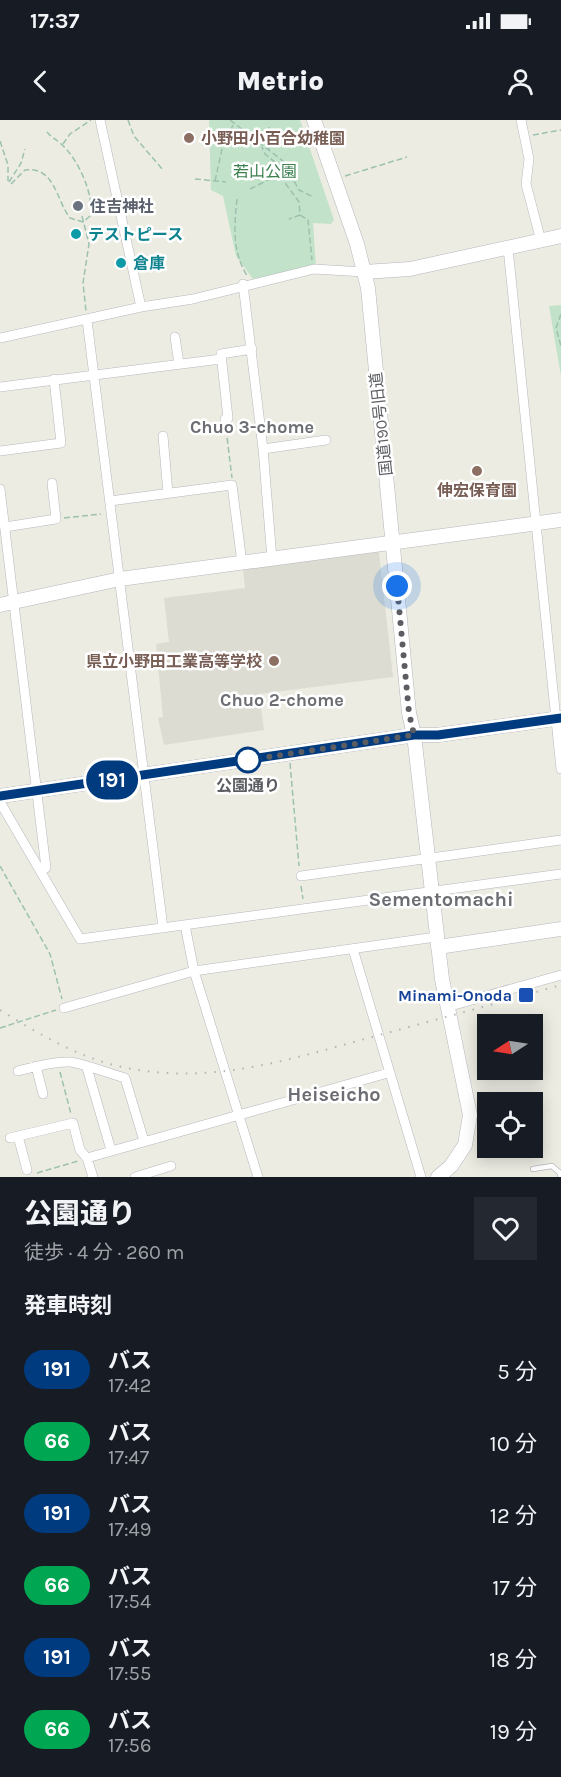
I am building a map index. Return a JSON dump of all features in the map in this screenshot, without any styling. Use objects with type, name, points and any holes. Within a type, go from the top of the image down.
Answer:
[{"type":"street","points":[[100,120],[141,307]]},
{"type":"street","name":"国道190号旧道","points":[[314,120],[368,288],[409,713],[414,735],[437,942],[447,1007],[470,1115],[465,1145],[455,1161],[438,1177]]},
{"type":"street","points":[[521,120],[529,159],[526,184],[541,241]]},
{"type":"street","points":[[0,338],[87,321],[141,307],[193,299],[314,269],[364,272],[410,269],[561,236]]},
{"type":"street","points":[[508,248],[553,712],[559,718],[561,769]]},
{"type":"street","points":[[248,284],[272,559]]},
{"type":"street","points":[[87,321],[163,928]]},
{"type":"street","points":[[175,337],[179,364]]},
{"type":"street","points":[[225,419],[228,418],[220,354],[252,349]]},
{"type":"street","points":[[0,387],[221,359]]},
{"type":"street","points":[[0,451],[61,443],[54,380]]},
{"type":"street","points":[[163,436],[168,493]]},
{"type":"street","points":[[263,449],[326,440]]},
{"type":"street","points":[[5,527],[56,519],[52,483]]},
{"type":"street","points":[[110,501],[232,485],[242,563]]},
{"type":"street","points":[[0,489],[5,527],[6,604],[36,791],[46,868],[41,871]]},
{"type":"street","points":[[6,604],[120,579],[561,520]]},
{"type":"street","points":[[0,796],[414,735],[438,735],[559,718]]},
{"type":"street","points":[[0,802],[80,939],[561,874]]},
{"type":"street","points":[[301,876],[561,840]]},
{"type":"street","points":[[185,925],[194,971],[241,1116],[258,1177]]},
{"type":"street","points":[[64,1008],[194,971],[353,949],[561,929]]},
{"type":"street","points":[[353,949],[388,1073],[391,1076],[421,1177]]},
{"type":"street","points":[[447,1007],[561,975]]},
{"type":"street","points":[[18,1071],[69,1062],[125,1078],[144,1141]]},
{"type":"street","points":[[36,1066],[43,1094]]},
{"type":"street","points":[[87,1068],[111,1150]]},
{"type":"street","points":[[87,1158],[144,1141],[147,1143],[388,1073]]},
{"type":"street","points":[[30,1172],[14,1137],[65,1123],[73,1123],[80,1150],[87,1158],[93,1177]]},
{"type":"street","points":[[135,1177],[171,1166]]},
{"type":"lane","points":[[533,1169],[552,1166],[561,1177]]},
{"type":"path","points":[[63,144],[70,134],[91,120]]},
{"type":"path","points":[[128,120],[134,136],[163,170]]},
{"type":"path","points":[[230,120],[255,138],[266,154],[286,171],[299,190],[313,197]]},
{"type":"path","points":[[215,181],[222,149],[234,125]]},
{"type":"path","points":[[269,126],[269,152]]},
{"type":"path","points":[[523,136],[561,130]]},
{"type":"path","points":[[46,132],[63,144],[84,180],[90,196],[91,212],[83,222]]},
{"type":"path","points":[[255,138],[268,135]]},
{"type":"path","points":[[0,141],[8,165],[9,182]]},
{"type":"path","points":[[261,146],[283,161],[286,171]]},
{"type":"path","points":[[9,182],[21,163],[25,149]]},
{"type":"path","points":[[334,179],[407,157]]},
{"type":"path","points":[[9,182],[25,170],[32,169],[46,174],[70,218],[83,222]]},
{"type":"path","points":[[250,189],[286,171]]},
{"type":"path","points":[[280,175],[299,202],[300,215]]},
{"type":"path","points":[[195,179],[226,182]]},
{"type":"path","points":[[237,199],[235,241],[238,259],[248,284]]},
{"type":"path","points":[[289,219],[300,215]]},
{"type":"path","points":[[300,215],[308,220]]},
{"type":"path","points":[[81,216],[88,244],[83,283],[87,321]]},
{"type":"path","points":[[308,220],[311,217]]},
{"type":"path","points":[[308,220],[314,269]]},
{"type":"path","points":[[561,314],[555,328],[561,346]]},
{"type":"path","points":[[225,419],[232,485]]},
{"type":"path","points":[[56,519],[111,513]]},
{"type":"path","points":[[289,754],[305,908]]},
{"type":"path","points":[[0,866],[50,954],[64,1008],[0,1028]]},
{"type":"path","points":[[58,1065],[73,1123]]},
{"type":"path","points":[[30,1172],[87,1158]]},
{"type":"shaded area","name":"県立小野田工業高等学校","points":[[379,552],[393,677],[259,694],[264,730],[164,745],[158,718],[163,717],[156,644],[169,642],[164,598],[245,588],[243,569]]},
{"type":"green space","name":"若山公園","points":[[209,120],[300,120],[334,220],[331,224],[313,223],[316,266],[253,279],[236,256],[223,196],[211,190]]},
{"type":"green space","points":[[561,305],[561,376],[549,306]]},
{"type":"railway","points":[[0,1010],[46,1037],[93,1059],[127,1068],[190,1073],[221,1071],[282,1061],[561,985]]},
{"type":"bus line","name":"191","points":[[0,796],[414,735],[438,735],[561,718]]},
{"type":"place","name":"小野田小百合幼稚園","points":[[189,138]]},
{"type":"place","name":"住吉神社","points":[[78,206]]},
{"type":"place","name":"テストピース","points":[[76,234]]},
{"type":"place","name":"倉庫","points":[[121,263]]},
{"type":"place","name":"伸宏保育園","points":[[477,471]]},
{"type":"place","name":"県立小野田工業高等学校","points":[[274,661]]},
{"type":"place","name":"公園通り","points":[[248,760]]},
{"type":"place","name":"Minami-Onoda","points":[[526,995]]},
{"type":"district","name":"Chuo 3-chome","points":[[252,427]]},
{"type":"district","name":"Chuo 2-chome","points":[[282,700]]},
{"type":"district","name":"Sementomachi","points":[[441,899]]},
{"type":"district","name":"Heiseicho","points":[[334,1094]]},
{"type":"route","points":[[248,760],[414,735],[409,713],[397,586]]}]
